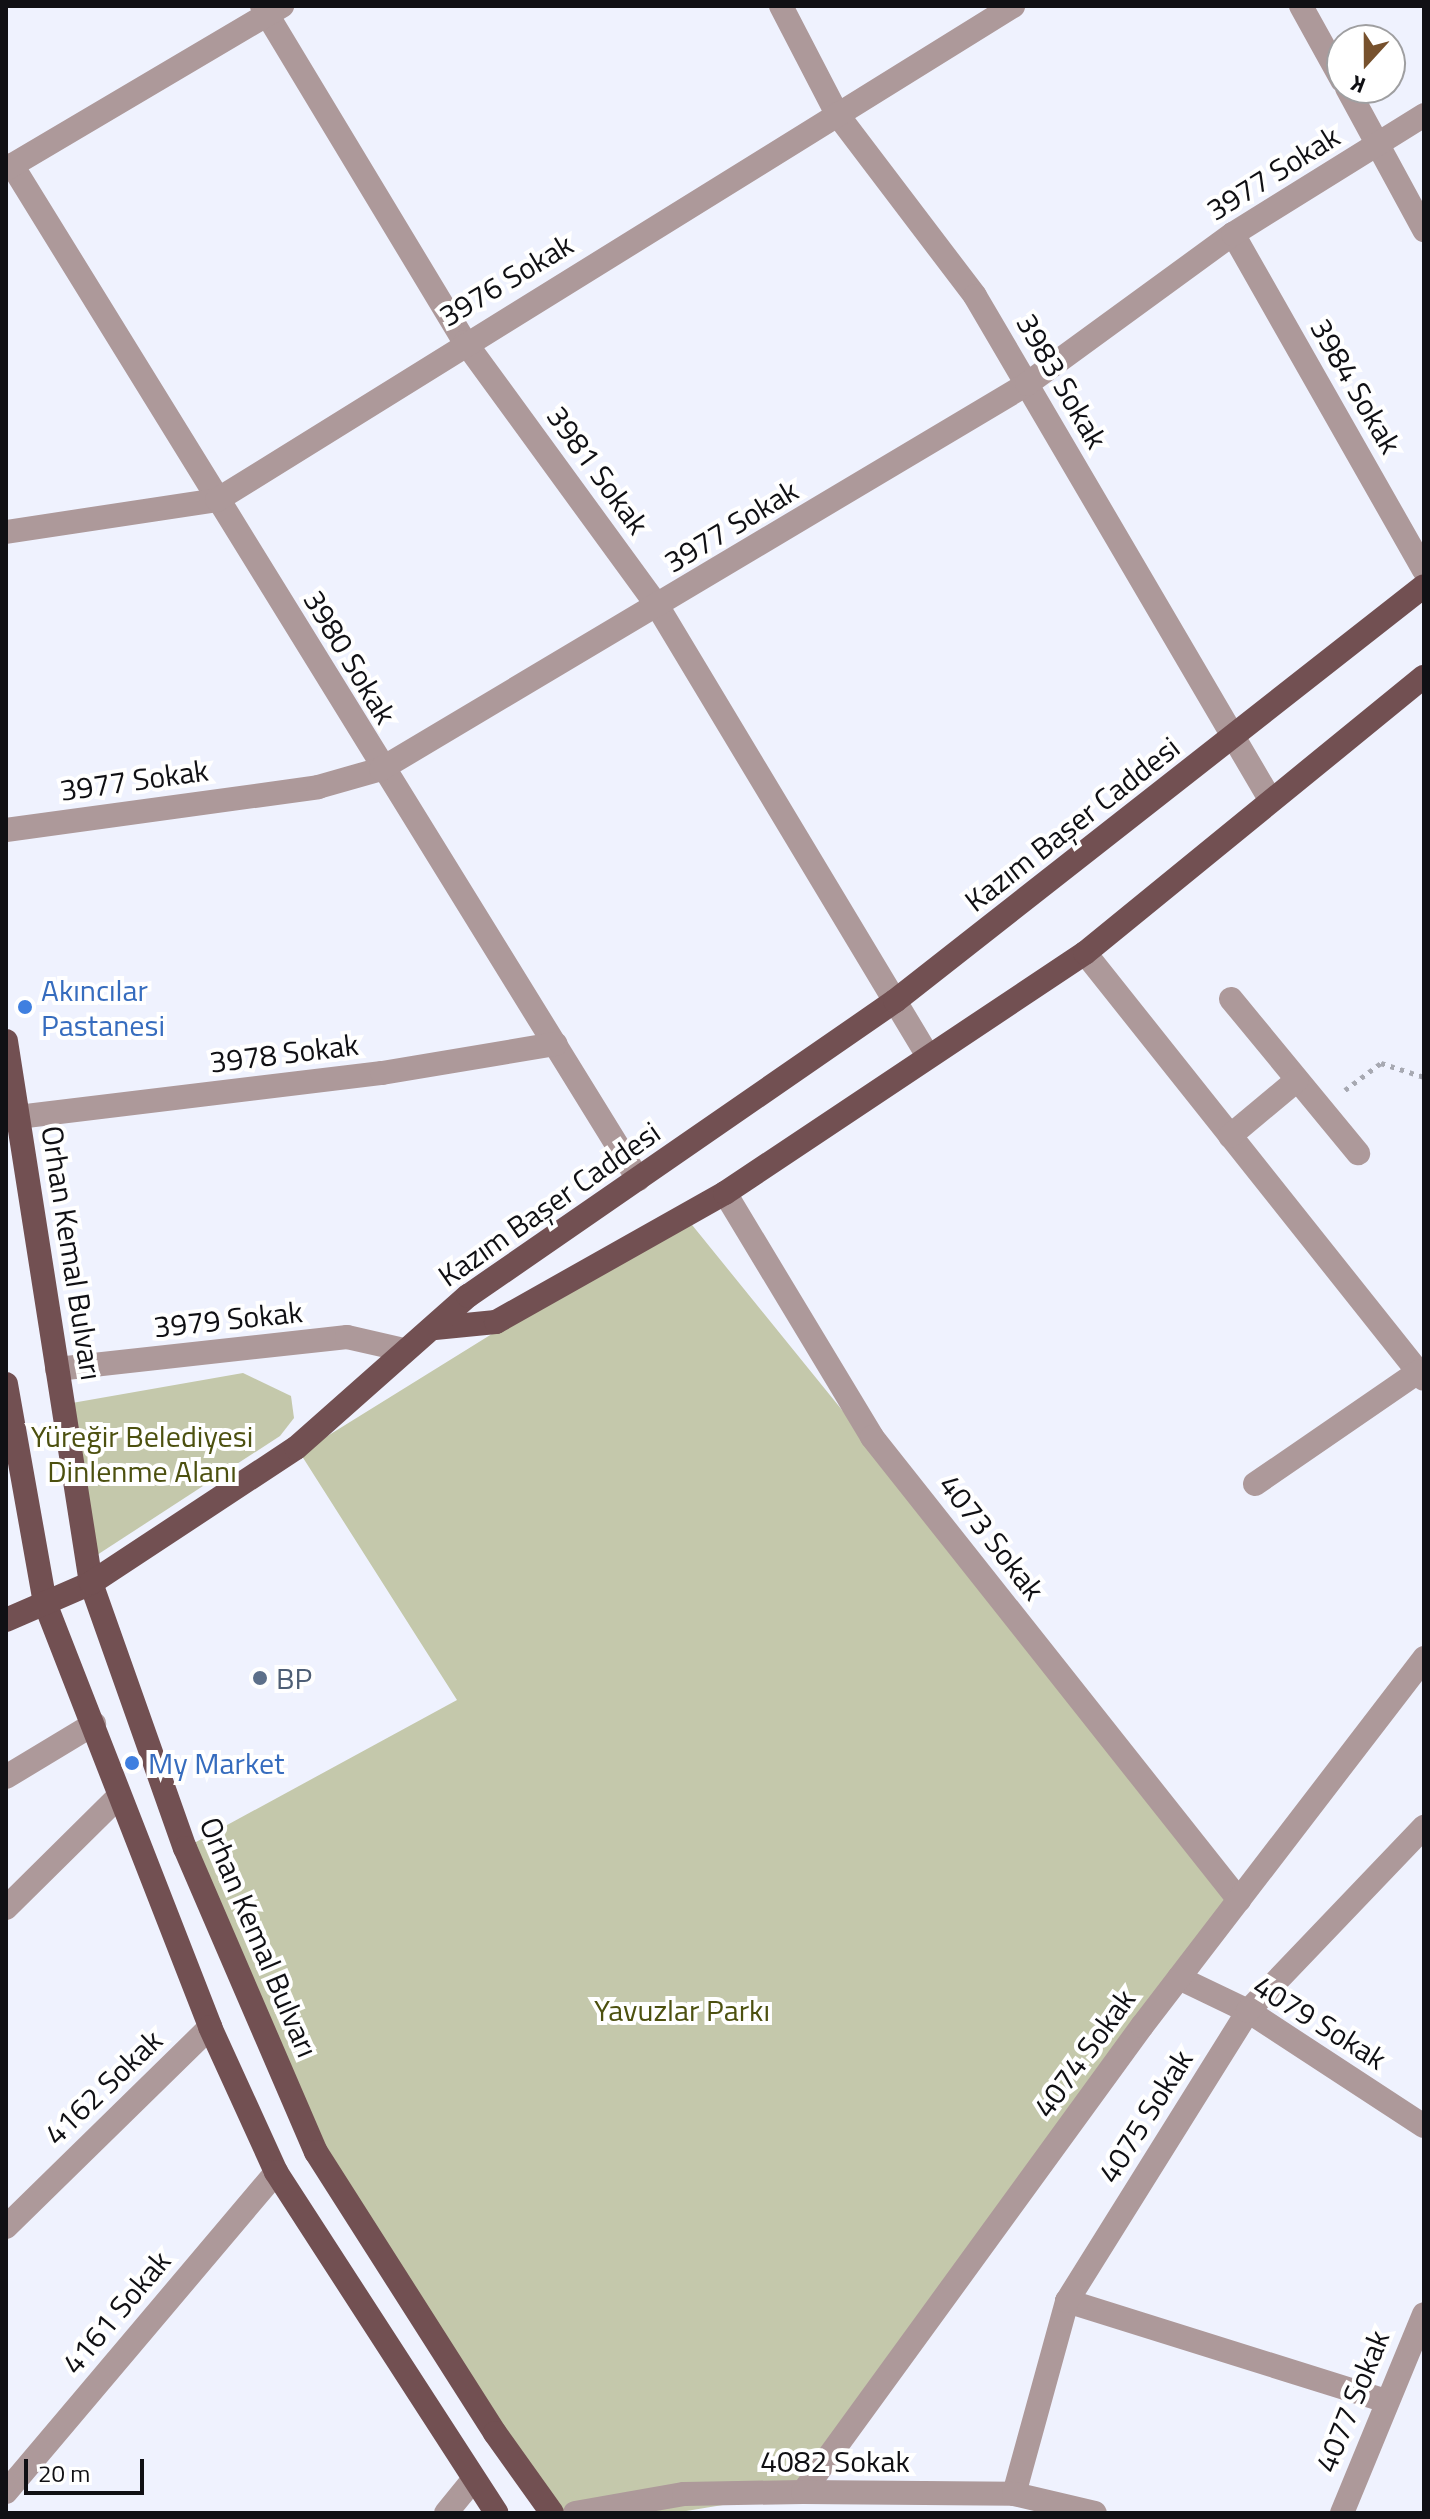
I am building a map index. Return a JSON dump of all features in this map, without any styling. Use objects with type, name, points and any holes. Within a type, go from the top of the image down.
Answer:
[{"type":"main road","name":"Kazım Başer Caddesi","points":[[435,1328],[468,1296],[895,1001],[1235,739],[1424,586]]},
{"type":"main road","name":"Kazım Başer Caddesi","points":[[435,1328],[496,1322],[725,1193],[1085,953],[1424,677]]},
{"type":"main road","name":"Orhan Kemal Bulvarı","points":[[6,1041],[91,1583],[185,1848],[316,2152],[495,2433],[552,2513]]},
{"type":"main road","points":[[6,1620],[91,1583],[296,1448],[404,1350],[435,1328]]},
{"type":"main road","points":[[6,1384],[45,1603],[210,2027],[276,2172],[497,2513]]},
{"type":"street","name":"3983 Sokak","points":[[781,6],[837,114],[975,296],[1271,801]]},
{"type":"street","name":"3976 Sokak","points":[[6,532],[217,500],[465,342],[1013,6]]},
{"type":"street","points":[[1301,6],[1326,51]]},
{"type":"street","points":[[9,167],[271,9]]},
{"type":"street","name":"3981 Sokak","points":[[271,9],[465,342],[658,607],[928,1056]]},
{"type":"street","points":[[1356,104],[1424,230]]},
{"type":"street","name":"3977 Sokak","points":[[6,830],[318,787],[381,769],[658,607],[1027,384],[1233,234],[1424,115]]},
{"type":"street","name":"3980 Sokak","points":[[9,167],[638,1179]]},
{"type":"street","name":"3984 Sokak","points":[[1233,234],[1424,570]]},
{"type":"street","points":[[1085,953],[1421,1376],[1255,1484]]},
{"type":"street","points":[[1231,999],[1358,1153]]},
{"type":"street","name":"3978 Sokak","points":[[18,1117],[382,1073],[556,1044]]},
{"type":"street","points":[[1230,1136],[1297,1080]]},
{"type":"street","name":"4073 Sokak","points":[[725,1193],[872,1437],[1239,1900]]},
{"type":"street","name":"3979 Sokak","points":[[57,1369],[347,1337],[404,1350]]},
{"type":"street","name":"4074 Sokak","points":[[803,2492],[1179,1978],[1424,1658]]},
{"type":"street","points":[[6,1777],[94,1724]]},
{"type":"street","points":[[6,1908],[118,1797]]},
{"type":"street","name":"4075 Sokak","points":[[1014,2494],[1067,2301],[1248,2011],[1424,1827]]},
{"type":"street","name":"4079 Sokak","points":[[1179,1978],[1248,2011],[1424,2126]]},
{"type":"street","name":"4162 Sokak","points":[[6,2227],[210,2027]]},
{"type":"street","name":"4161 Sokak","points":[[6,2492],[276,2172]]},
{"type":"street","points":[[1067,2301],[1386,2401]]},
{"type":"street","name":"4077 Sokak","points":[[1342,2513],[1424,2314]]},
{"type":"street","points":[[446,2513],[473,2480]]},
{"type":"street","name":"4082 Sokak","points":[[575,2513],[684,2494],[803,2492],[1014,2494],[1095,2513]]},
{"type":"path","points":[[1321,1109],[1381,1063],[1424,1077]]},
{"type":"green space","name":"Yavuzlar Parkı","points":[[684,1215],[1239,1900],[803,2492],[674,2513],[553,2513],[316,2152],[185,1848],[457,1700],[300,1453]]},
{"type":"green space","name":"Yüreğir Belediyesi Dinlenme Alanı","points":[[243,1373],[291,1396],[294,1418],[280,1436],[97,1555],[72,1403]]},
{"type":"place","name":"Akıncılar Pastanesi","points":[[25,1007]]},
{"type":"place","name":"BP","points":[[260,1678]]},
{"type":"place","name":"My Market","points":[[132,1763]]}]
